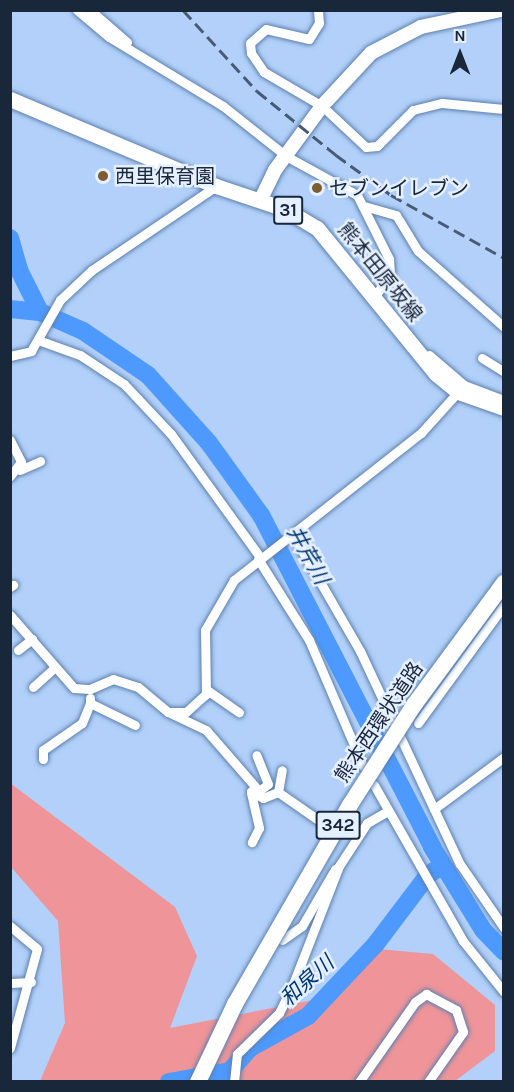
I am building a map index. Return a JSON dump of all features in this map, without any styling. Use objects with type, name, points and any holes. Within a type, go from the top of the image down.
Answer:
[{"type":"highway","name":"熊本西環状道路","points":[[198,1082],[235,1004],[350,805],[414,705],[504,583]]},
{"type":"main road","name":"熊本田原坂線","points":[[10,99],[216,186],[260,201],[316,228],[375,296],[414,349],[458,392],[504,408]]},
{"type":"street","points":[[77,10],[223,106],[286,156],[343,184],[364,206],[389,259],[390,274],[375,296]]},
{"type":"street","points":[[90,10],[136,50]]},
{"type":"street","points":[[318,10],[319,23],[309,39],[266,29],[250,43],[251,53],[264,72],[322,106],[366,147],[377,146],[413,110],[442,103],[504,109]]},
{"type":"street","points":[[260,201],[286,156],[322,106],[371,53],[399,35],[501,10]]},
{"type":"street","points":[[10,356],[31,351],[60,300],[99,265],[216,186]]},
{"type":"street","points":[[364,206],[396,214],[418,251],[504,327]]},
{"type":"street","points":[[38,340],[80,355],[124,384],[171,434],[260,557],[309,640],[363,766]]},
{"type":"street","points":[[429,354],[464,385],[504,399]]},
{"type":"street","points":[[482,358],[504,372]]},
{"type":"street","points":[[168,712],[186,712],[202,702],[207,690],[206,630],[234,580],[260,557],[293,535],[421,433],[458,392]]},
{"type":"street","points":[[10,440],[20,470]]},
{"type":"street","points":[[10,476],[40,461]]},
{"type":"street","points":[[293,535],[360,651],[460,864],[504,928]]},
{"type":"street","points":[[418,723],[504,605]]},
{"type":"street","points":[[10,615],[54,668],[74,688],[90,689],[113,679],[138,687],[168,712],[206,730],[251,790],[263,798],[278,792]]},
{"type":"street","points":[[18,650],[32,639]]},
{"type":"street","points":[[33,687],[54,668]]},
{"type":"street","points":[[43,759],[43,750],[82,723],[90,704],[90,689]]},
{"type":"street","points":[[207,690],[239,712]]},
{"type":"street","points":[[90,704],[135,725]]},
{"type":"street","points":[[251,790],[259,791],[268,784],[256,755]]},
{"type":"street","points":[[434,809],[504,757]]},
{"type":"street","points":[[278,792],[282,770]]},
{"type":"street","points":[[374,785],[428,884],[504,992]]},
{"type":"street","points":[[251,790],[259,828],[252,842]]},
{"type":"street","points":[[278,792],[327,826]]},
{"type":"street","points":[[234,1078],[237,1054],[279,1013],[311,948],[339,866],[367,823],[388,812]]},
{"type":"street","points":[[340,835],[353,842]]},
{"type":"street","points":[[282,940],[302,926],[321,885],[339,866]]},
{"type":"street","points":[[10,926],[37,949],[31,982],[10,1048]]},
{"type":"street","points":[[10,983],[31,982]]},
{"type":"street","points":[[359,1082],[415,1002],[426,994],[456,1010],[463,1032],[428,1082]]},
{"type":"shaded area","points":[[10,783],[175,907],[197,956],[170,1028],[329,997],[378,949],[433,954],[495,1005],[495,1051],[455,1081],[40,1081],[65,1023],[58,921],[11,867]]},
{"type":"waterway","name":"井芹川","points":[[10,238],[19,270],[40,312],[83,331],[148,375],[209,443],[261,515],[432,847],[483,930],[504,952]]},
{"type":"waterway","points":[[10,309],[40,312]]},
{"type":"waterway","name":"和泉川","points":[[169,1082],[230,1071],[250,1048],[308,1016],[375,945],[428,875],[443,865]]},
{"type":"railway","points":[[183,10],[257,91],[336,155],[391,195],[504,258]]},
{"type":"place","name":"西里保育園","points":[[103,176]]},
{"type":"place","name":"セブンイレブン","points":[[317,188]]}]
